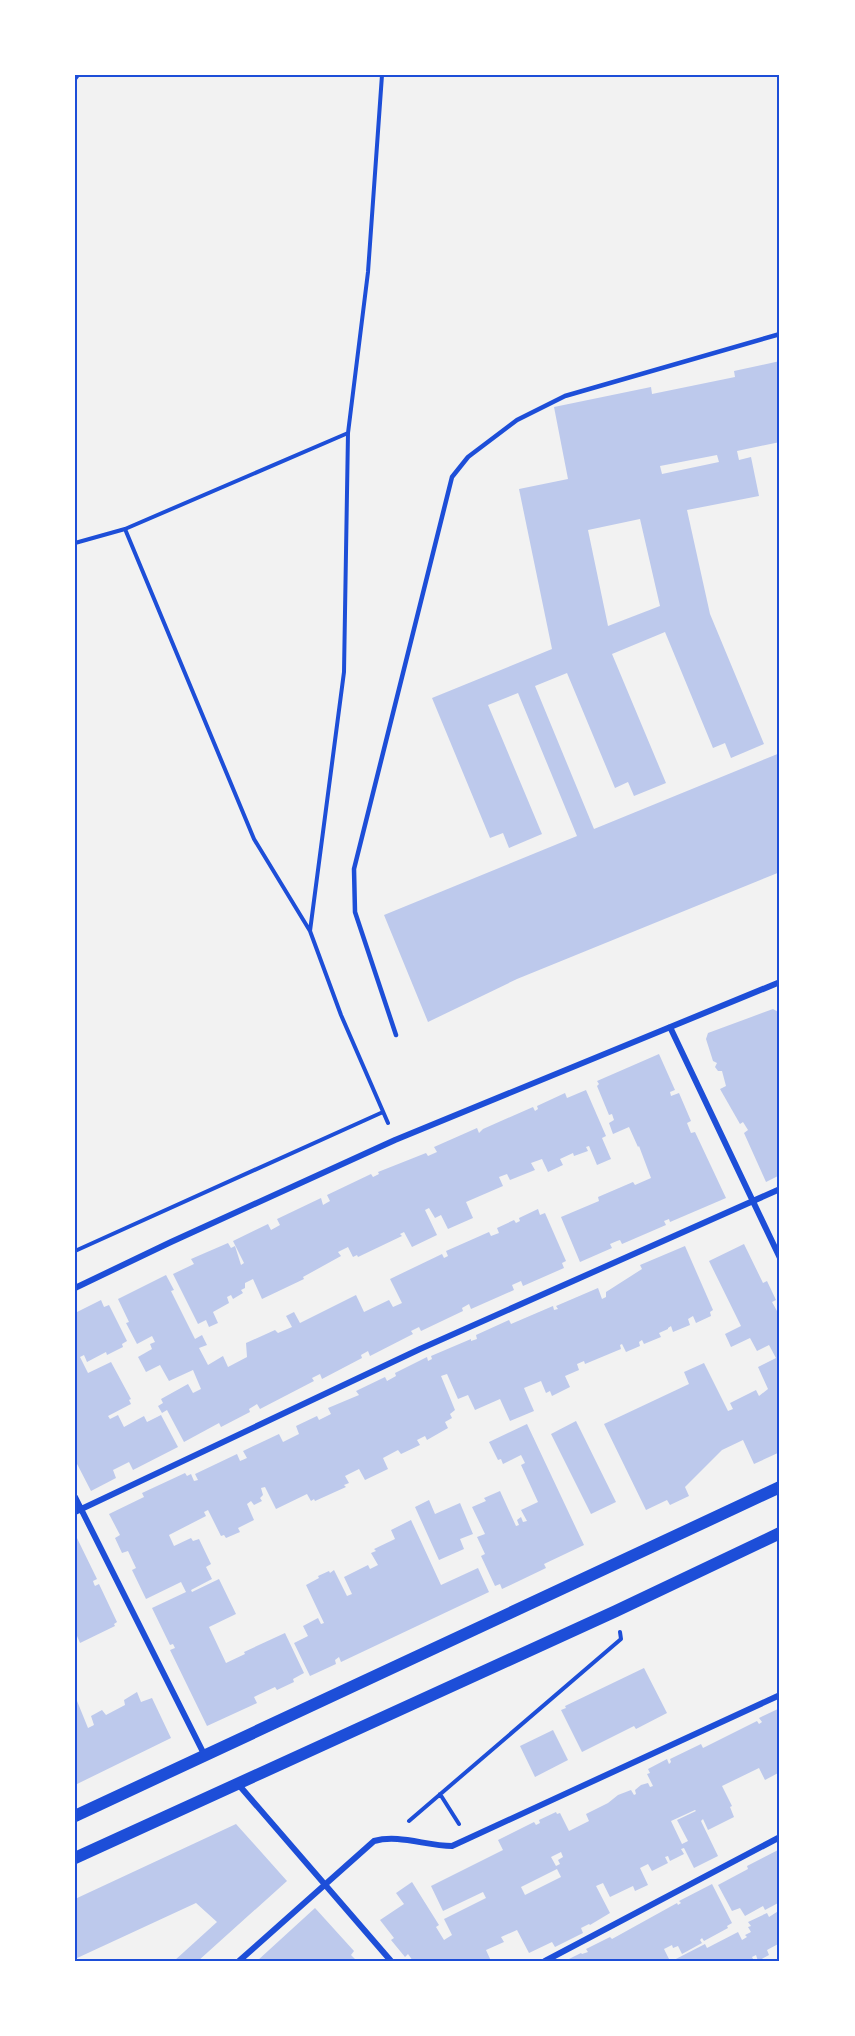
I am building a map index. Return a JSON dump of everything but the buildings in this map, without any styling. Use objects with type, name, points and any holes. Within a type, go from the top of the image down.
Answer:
[{"type":"main road","points":[[75,1816],[780,1487]]},
{"type":"main road","points":[[75,1858],[778,1538]]},
{"type":"street","points":[[75,1288],[395,1140],[780,982]]},
{"type":"street","points":[[670,1027],[780,1258]]},
{"type":"street","points":[[78,1510],[420,1349],[780,1189]]},
{"type":"street","points":[[75,1497],[78,1510],[205,1756]]},
{"type":"street","points":[[239,1961],[374,1841],[386,1838],[437,1846],[452,1846],[780,1695]]},
{"type":"street","points":[[237,1783],[391,1961]]},
{"type":"street","points":[[545,1961],[780,1837]]},
{"type":"lane","points":[[396,1035],[355,912],[354,869],[452,477],[468,457],[517,420],[565,396],[780,334]]},
{"type":"path","points":[[75,79],[78,75]]},
{"type":"path","points":[[310,931],[344,672],[348,433],[368,272],[382,75]]},
{"type":"path","points":[[75,543],[125,530],[348,433]]},
{"type":"path","points":[[75,1251],[383,1112],[341,1015],[310,931],[254,839],[125,530]]},
{"type":"path","points":[[397,1839],[407,1822],[621,1639],[616,1611]]},
{"type":"path","points":[[440,1794],[467,1838]]}]
